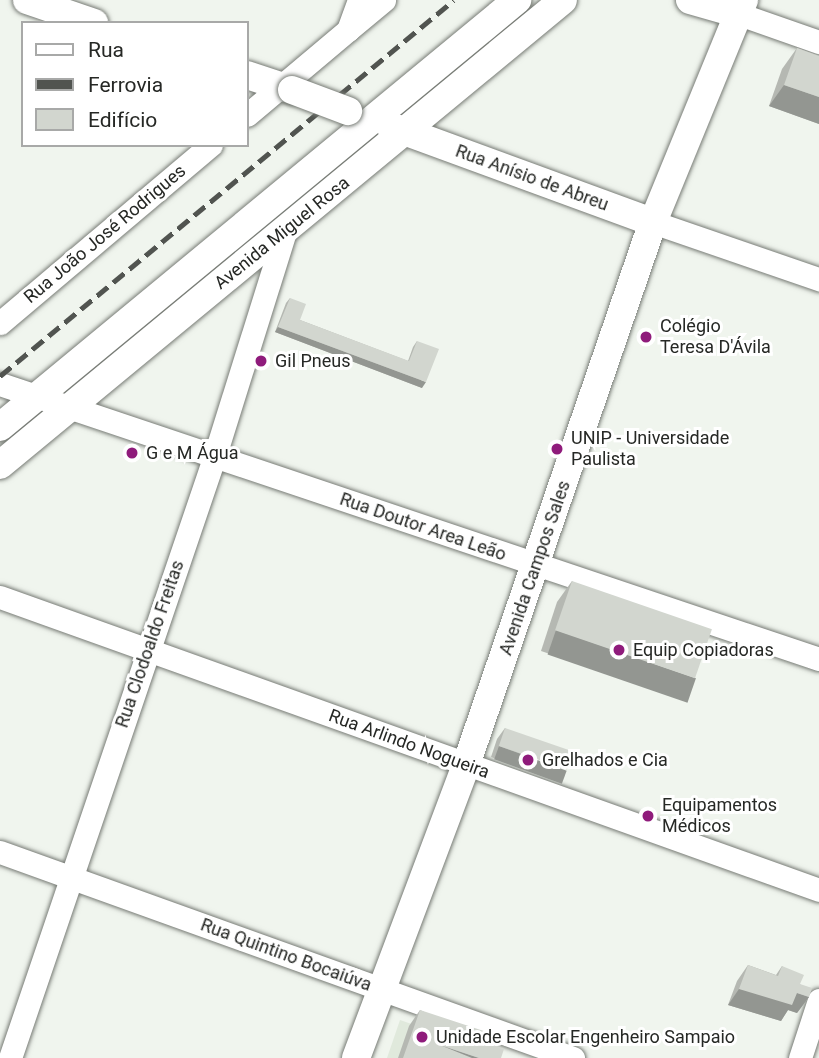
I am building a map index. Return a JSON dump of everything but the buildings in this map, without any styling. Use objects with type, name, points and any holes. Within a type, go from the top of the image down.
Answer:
[{"type":"main road","points":[[27,0],[88,21]]},
{"type":"main road","name":"Avenida Miguel Rosa","points":[[0,426],[17,389],[359,115],[517,0]]},
{"type":"main road","name":"Avenida Miguel Rosa","points":[[0,465],[563,0]]},
{"type":"main road","points":[[690,0],[742,7]]},
{"type":"main road","name":"Avenida Campos Sales","points":[[356,1058],[466,765],[653,222],[742,7]]},
{"type":"main road","name":"Rua Anísio de Abreu","points":[[248,75],[653,222]]},
{"type":"street","points":[[348,30],[359,0]]},
{"type":"street","points":[[248,114],[286,88],[384,0]]},
{"type":"street","points":[[742,7],[819,42]]},
{"type":"street","name":"Rua João José Rodrigues","points":[[0,323],[209,147]]},
{"type":"street","name":"Rua Anísio de Abreu","points":[[653,222],[819,279]]},
{"type":"street","name":"Rua Clodoaldo Freitas","points":[[10,1058],[215,455],[286,229]]},
{"type":"street","name":"Rua Doutor Area Leão","points":[[17,389],[536,566],[819,659]]},
{"type":"street","name":"Rua Arlindo Nogueira","points":[[0,597],[149,648],[466,765],[819,890]]},
{"type":"street","name":"Rua Quintino Bocaiúva","points":[[0,852],[573,1058]]},
{"type":"street","points":[[800,1058],[819,1000]]},
{"type":"shaded area","name":"Unidade Escolar Engenheiro Sampaio","points":[[400,1020],[498,1054],[497,1058],[387,1058]]},
{"type":"railway","points":[[0,376],[454,0]]},
{"type":"place","name":"Colégio Teresa D'Ávila","points":[[646,337]]},
{"type":"place","name":"Gil Pneus","points":[[261,361]]},
{"type":"place","name":"UNIP - Universidade Paulista","points":[[557,449]]},
{"type":"place","name":"G e M Água","points":[[132,453]]},
{"type":"place","name":"Equip Copiadoras","points":[[619,650]]},
{"type":"place","name":"Grelhados e Cia","points":[[528,760]]},
{"type":"place","name":"Equipamentos Médicos","points":[[648,816]]},
{"type":"place","name":"Unidade Escolar Engenheiro Sampaio","points":[[422,1037]]}]
